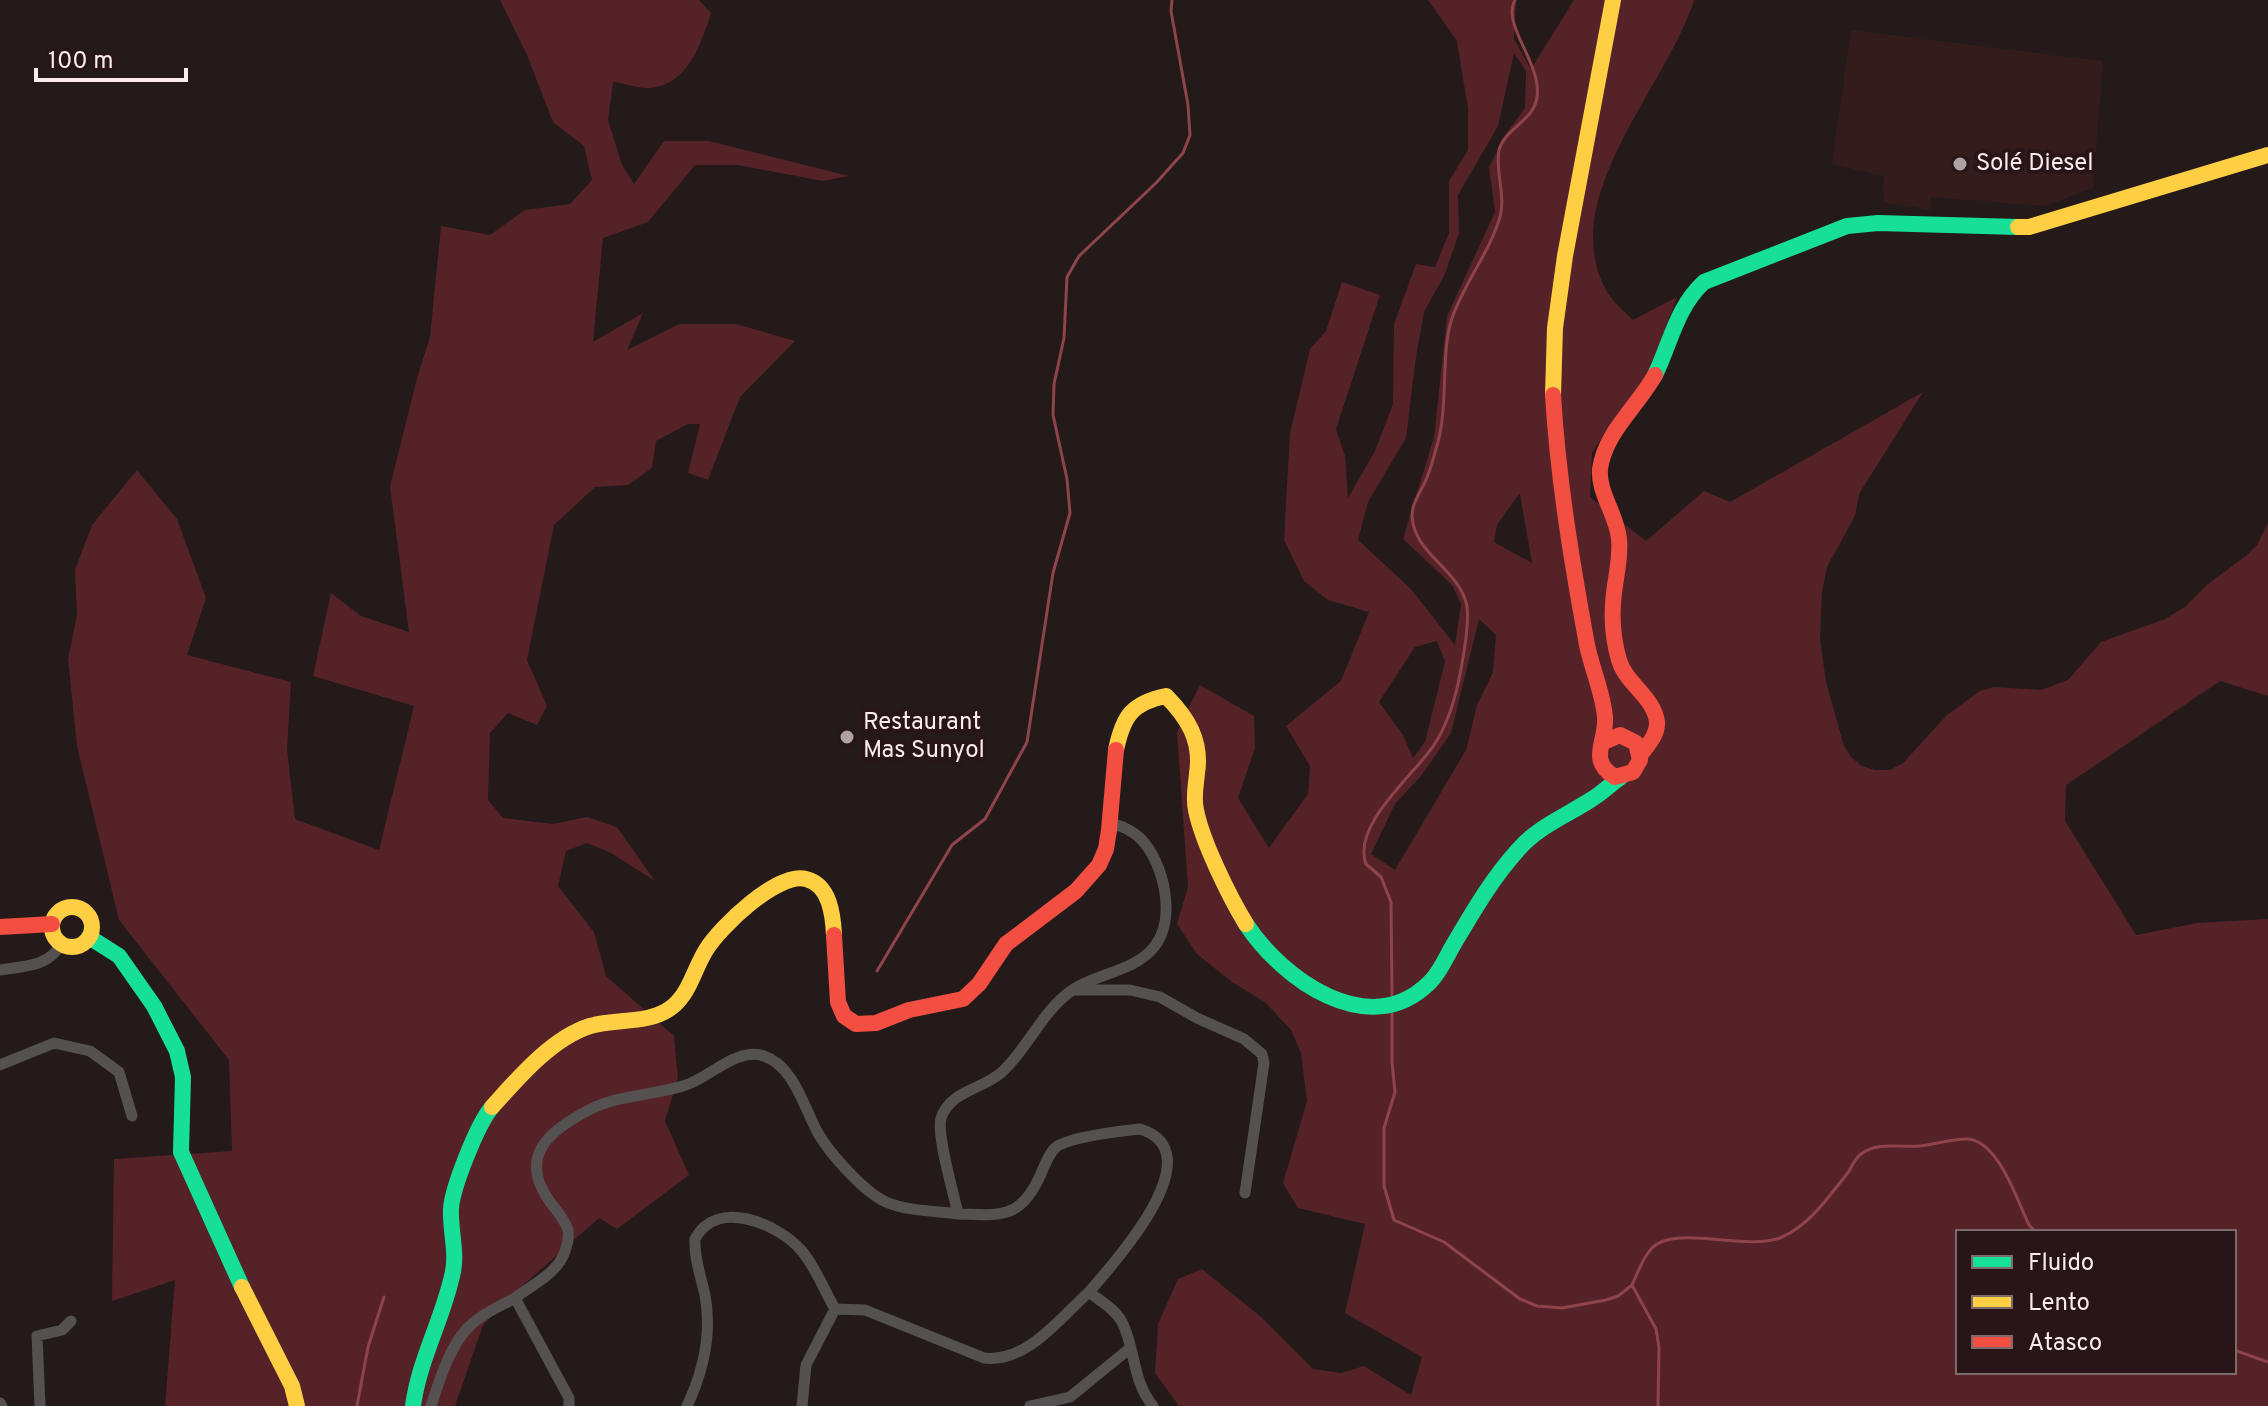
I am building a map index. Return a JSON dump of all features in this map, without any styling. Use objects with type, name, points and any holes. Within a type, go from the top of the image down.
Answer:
[{"type":"street","points":[[1604,742],[1604,708],[1588,649],[1556,450],[1552,378],[1565,256],[1613,0]]},
{"type":"street","points":[[413,1406],[416,1382],[453,1274],[456,1254],[451,1210],[453,1195],[482,1120],[493,1104],[561,1041],[594,1025],[662,1015],[680,1000],[714,940],[767,890],[796,878],[815,881],[829,896],[835,918],[836,999],[843,1015],[851,1022],[869,1025],[912,1009],[957,1002],[975,988],[1006,944],[1082,885],[1097,868],[1106,848],[1112,765],[1127,716],[1146,698],[1166,696],[1181,710],[1200,747],[1194,789],[1201,828],[1248,927],[1263,948],[1279,963],[1344,1006],[1370,1009],[1404,998],[1431,982],[1503,865],[1537,831],[1638,767],[1641,754],[1654,735],[1656,720],[1653,707],[1629,681],[1620,664],[1613,603],[1620,550],[1619,533],[1600,480],[1600,470],[1608,444],[1655,376],[1679,309],[1690,293],[1704,282],[1847,226],[1878,223],[2029,227],[2268,155]]},
{"type":"street","points":[[1604,708],[1641,754]]},
{"type":"street","points":[[1621,777],[1610,775],[1601,766],[1598,753],[1604,742],[1612,736],[1627,737],[1648,731],[1656,720]]},
{"type":"street","points":[[1583,803],[1593,789],[1601,766]]},
{"type":"street","points":[[958,1214],[939,1129],[948,1103],[1003,1071],[1050,1011],[1072,990],[1145,956],[1161,937],[1166,896],[1154,859],[1130,829],[1109,822]]},
{"type":"street","points":[[78,908],[91,920],[89,937],[77,946],[61,944],[54,935],[52,924],[61,910],[78,908]]},
{"type":"street","points":[[0,927],[52,924]]},
{"type":"street","points":[[89,937],[119,956],[154,1006],[177,1051],[183,1077],[181,1152],[225,1254],[292,1386],[297,1406]]},
{"type":"street","points":[[0,970],[45,962],[56,954],[61,944]]},
{"type":"street","points":[[1072,990],[1130,990],[1160,997],[1244,1039],[1262,1054],[1264,1063],[1245,1193]]},
{"type":"street","points":[[0,1065],[54,1043],[90,1051],[119,1072],[132,1116]]},
{"type":"street","points":[[431,1406],[441,1375],[463,1333],[477,1320],[551,1273],[560,1262],[567,1244],[568,1230],[539,1183],[534,1167],[542,1145],[556,1131],[588,1110],[624,1097],[666,1091],[693,1083],[742,1055],[763,1055],[777,1063],[787,1074],[818,1134],[877,1196],[888,1203],[958,1214],[1002,1215],[1018,1206],[1037,1184],[1056,1146],[1103,1134],[1140,1129],[1152,1132],[1161,1140],[1168,1164],[1158,1197],[1145,1223],[1089,1292],[1023,1351],[1003,1359],[984,1358],[865,1310],[835,1309]]},
{"type":"street","points":[[687,1406],[702,1369],[707,1329],[706,1300],[695,1248],[698,1232],[707,1224],[717,1219],[740,1216],[778,1232],[800,1249],[835,1309]]},
{"type":"street","points":[[1089,1292],[1121,1321],[1137,1378],[1144,1396],[1153,1406]]},
{"type":"street","points":[[515,1298],[569,1398],[569,1406]]},
{"type":"street","points":[[802,1406],[806,1365],[835,1309]]},
{"type":"street","points":[[40,1406],[37,1336],[62,1330],[71,1321]]},
{"type":"street","points":[[1030,1406],[1070,1397],[1129,1349]]},
{"type":"shaded area","points":[[500,0],[699,0],[711,13],[692,60],[675,79],[651,88],[613,82],[608,120],[622,165],[634,184],[664,141],[709,141],[849,176],[823,181],[738,165],[695,165],[648,222],[603,238],[593,342],[643,313],[627,350],[679,324],[736,324],[795,341],[740,397],[708,480],[688,473],[700,424],[688,424],[656,441],[652,468],[628,485],[595,487],[554,525],[527,660],[547,706],[537,725],[508,713],[490,733],[488,800],[503,818],[553,824],[587,817],[617,827],[655,881],[611,853],[587,843],[566,851],[558,886],[594,932],[606,976],[674,1036],[678,1078],[665,1121],[689,1175],[617,1229],[599,1218],[511,1296],[483,1325],[455,1406],[165,1406],[175,1280],[112,1301],[114,1159],[232,1151],[229,1060],[119,920],[77,746],[68,659],[77,615],[75,570],[92,525],[137,470],[177,519],[206,598],[187,655],[291,682],[287,749],[295,819],[379,850],[414,706],[313,676],[331,593],[361,616],[409,632],[390,486],[430,337],[441,226],[490,235],[525,210],[570,204],[592,180],[584,146],[553,122],[527,55]]},
{"type":"shaded area","points":[[1428,0],[1516,0],[1514,39],[1531,69],[1574,0],[1694,0],[1681,33],[1622,141],[1605,179],[1595,216],[1594,253],[1605,288],[1621,309],[1633,320],[1677,297],[1647,378],[1617,414],[1592,453],[1590,497],[1646,541],[1704,491],[1730,502],[1923,392],[1859,494],[1855,516],[1827,567],[1822,592],[1820,639],[1826,682],[1844,746],[1862,766],[1890,770],[1903,763],[1947,715],[1980,691],[1994,687],[2041,690],[2068,680],[2101,642],[2165,619],[2186,606],[2257,545],[2268,523],[2268,696],[2220,681],[2066,785],[2065,821],[2136,935],[2197,923],[2268,919],[2268,1406],[1179,1406],[1155,1373],[1158,1324],[1178,1279],[1202,1269],[1261,1317],[1313,1369],[1341,1373],[1364,1366],[1411,1395],[1422,1357],[1345,1313],[1365,1224],[1298,1208],[1283,1183],[1307,1101],[1301,1053],[1291,1030],[1266,1003],[1232,982],[1197,954],[1177,924],[1188,887],[1177,732],[1200,685],[1254,716],[1255,748],[1238,798],[1269,848],[1308,794],[1310,766],[1286,726],[1341,681],[1369,612],[1328,600],[1304,581],[1284,540],[1290,433],[1310,349],[1326,331],[1342,282],[1380,295],[1336,429],[1345,456],[1348,498],[1375,451],[1393,404],[1394,324],[1416,264],[1435,267],[1449,233],[1449,181],[1468,150],[1468,109],[1457,41]],"holes":[[[1514,53],[1526,71],[1525,108],[1506,134],[1489,167],[1495,212],[1447,316],[1434,437],[1403,539],[1452,585],[1461,604],[1455,645],[1411,589],[1358,540],[1368,502],[1406,438],[1424,312],[1445,274],[1459,233],[1458,195],[1498,126]],[[1520,494],[1532,563],[1494,542],[1497,525]],[[1479,619],[1496,635],[1493,672],[1477,705],[1466,750],[1395,870],[1371,854],[1395,804],[1421,776],[1451,733]],[[1437,641],[1445,662],[1425,742],[1413,758],[1403,735],[1379,702],[1415,647]]]},
{"type":"shaded area","points":[[1851,30],[2103,61],[2093,188],[2045,206],[1931,197],[1930,210],[1883,202],[1884,176],[1832,164]]},
{"type":"waterway","points":[[877,971],[952,845],[985,819],[1027,742],[1053,573],[1070,513],[1067,479],[1053,415],[1054,384],[1064,338],[1067,277],[1079,256],[1183,153],[1190,135],[1188,105],[1171,11],[1172,0]]},
{"type":"waterway","points":[[1392,995],[1391,902],[1381,877],[1366,864],[1364,849],[1368,832],[1377,816],[1443,730],[1453,705],[1462,665],[1466,602],[1454,579],[1420,540],[1414,529],[1412,511],[1429,473],[1441,428],[1451,321],[1490,243],[1502,209],[1499,150],[1507,136],[1531,112],[1537,97],[1534,71],[1513,21],[1515,0]]},
{"type":"waterway","points":[[1392,1011],[1395,1092],[1384,1128],[1384,1186],[1394,1220],[1444,1242],[1520,1299],[1537,1306],[1562,1308],[1606,1300],[1618,1296],[1632,1285],[1656,1329],[1659,1347],[1658,1406]]},
{"type":"waterway","points":[[1632,1285],[1649,1252],[1663,1241],[1677,1238],[1767,1241],[1792,1232],[1818,1209],[1859,1156],[1882,1146],[1920,1146],[1962,1139],[1979,1143],[1998,1161],[2034,1230]]},
{"type":"waterway","points":[[357,1406],[368,1347],[384,1297]]},
{"type":"waterway","points":[[2236,1351],[2268,1362]]},
{"type":"traffic: fast","points":[[1655,375],[1680,314],[1704,282],[1847,226],[1878,223],[2018,227]]},
{"type":"traffic: fast","points":[[1246,924],[1281,965],[1328,996],[1354,1005],[1380,1006],[1405,1000],[1437,974],[1484,895],[1525,843],[1621,777]]},
{"type":"traffic: fast","points":[[89,937],[119,956],[154,1006],[177,1051],[183,1077],[181,1152],[242,1287]]},
{"type":"traffic: fast","points":[[413,1406],[420,1373],[454,1268],[452,1199],[473,1141],[492,1107]]},
{"type":"traffic: slow","points":[[1553,395],[1555,328],[1565,256],[1613,0]]},
{"type":"traffic: slow","points":[[2018,227],[2029,227],[2268,155]]},
{"type":"traffic: slow","points":[[1116,750],[1122,728],[1137,707],[1166,696],[1181,713],[1192,731],[1197,751],[1195,801],[1199,823],[1217,868],[1246,924]]},
{"type":"traffic: slow","points":[[492,1107],[536,1060],[576,1032],[600,1024],[643,1019],[672,1007],[688,988],[706,950],[723,928],[750,903],[780,884],[806,879],[820,887],[829,902],[834,935]]},
{"type":"traffic: slow","points":[[72,907],[86,913],[92,927],[86,941],[72,947],[58,941],[52,927],[58,913],[72,907]]},
{"type":"traffic: slow","points":[[242,1287],[292,1386],[297,1406]]},
{"type":"traffic: jam","points":[[1641,754],[1654,735],[1657,722],[1651,705],[1627,676],[1617,652],[1613,610],[1619,539],[1602,487],[1600,469],[1615,431],[1655,375]]},
{"type":"traffic: jam","points":[[1553,395],[1571,552],[1587,645],[1604,708],[1605,726],[1600,757],[1607,771],[1615,777],[1633,772],[1640,760],[1636,743],[1620,735],[1604,742]]},
{"type":"traffic: jam","points":[[834,935],[838,1002],[844,1016],[856,1024],[876,1023],[909,1010],[963,999],[979,984],[1006,944],[1076,891],[1099,865],[1109,830],[1116,750]]},
{"type":"traffic: jam","points":[[0,927],[52,924]]},
{"type":"place","name":"Solé Diesel","points":[[1960,164]]},
{"type":"place","name":"Restaurant Mas Sunyol","points":[[847,737]]}]
